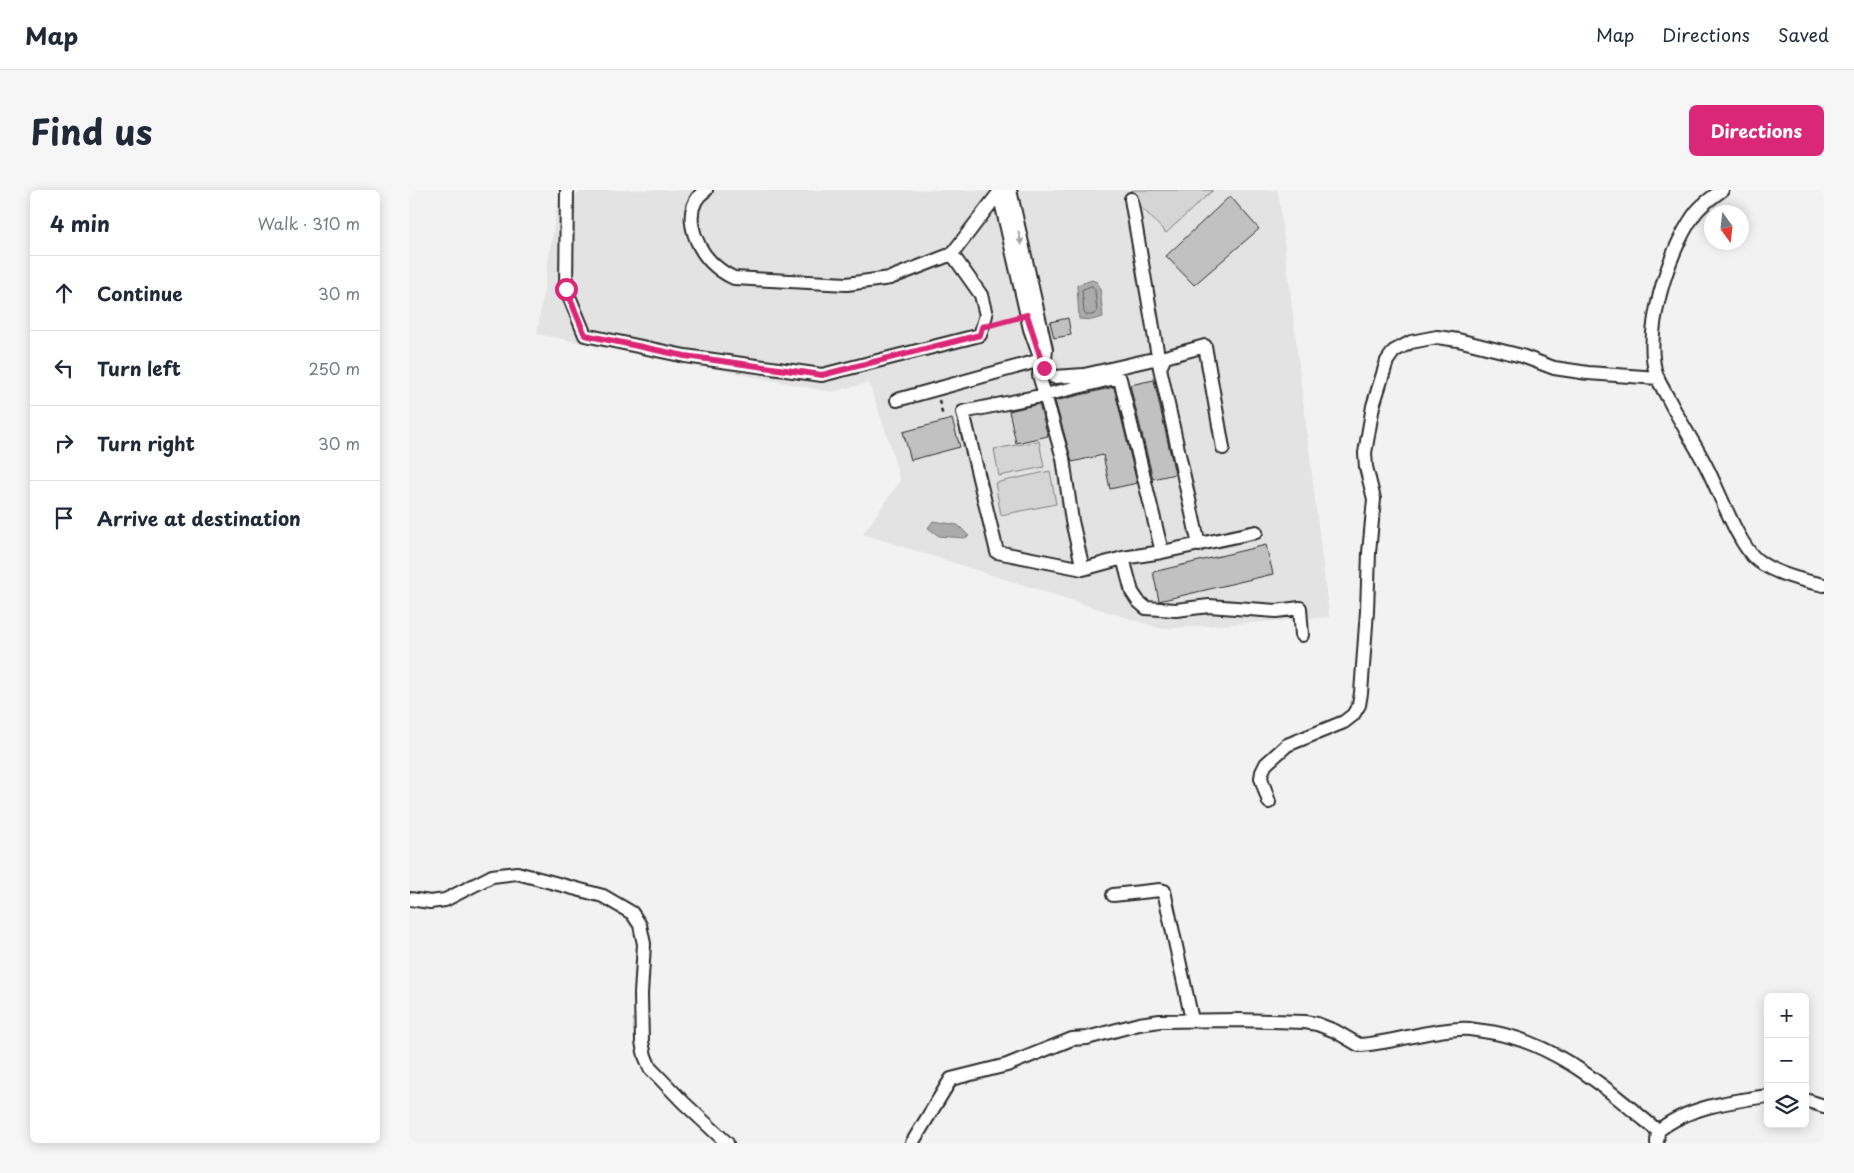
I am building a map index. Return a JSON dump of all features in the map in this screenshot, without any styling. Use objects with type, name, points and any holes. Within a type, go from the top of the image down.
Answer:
[{"type":"street","points":[[567,190],[566,289],[585,335],[685,356],[822,375],[980,335],[986,315],[982,295],[952,254]]},
{"type":"street","points":[[706,190],[692,207],[693,229],[698,244],[710,261],[721,272],[734,278],[847,284],[890,278],[952,254],[1003,191]]},
{"type":"street","points":[[1722,190],[1694,213],[1677,247],[1667,274],[1660,295],[1654,326],[1654,359],[1658,378],[1707,467],[1748,552],[1764,565],[1788,575],[1824,586]]},
{"type":"street","points":[[1003,191],[1027,315],[1043,364],[1054,377],[1084,375],[1159,363],[1165,357],[1205,346],[1223,448]]},
{"type":"street","points":[[1003,191],[1046,349],[1039,375],[1063,458],[1072,521],[1083,569]]},
{"type":"street","points":[[1131,199],[1159,363],[1199,545]]},
{"type":"street","points":[[1268,802],[1261,778],[1266,764],[1287,745],[1344,722],[1353,715],[1358,705],[1362,684],[1374,499],[1364,453],[1373,406],[1388,361],[1394,351],[1411,342],[1437,337],[1458,340],[1522,356],[1554,368],[1588,373],[1658,378]]},
{"type":"street","points":[[897,400],[1043,364]]},
{"type":"street","points":[[1162,552],[1120,379],[1111,379],[963,412],[997,552],[1083,569],[1124,558],[1162,552],[1199,545],[1256,532]]},
{"type":"street","points":[[1124,558],[1132,592],[1146,608],[1176,610],[1209,606],[1276,611],[1300,608],[1302,636]]},
{"type":"street","points":[[410,898],[430,902],[445,900],[492,876],[516,873],[603,896],[632,913],[640,926],[644,944],[641,994],[642,1042],[650,1068],[684,1103],[728,1143]]},
{"type":"street","points":[[1113,895],[1164,891],[1192,1020]]},
{"type":"street","points":[[912,1143],[951,1079],[1007,1064],[1072,1039],[1087,1038],[1153,1022],[1192,1020],[1305,1022],[1317,1024],[1335,1031],[1359,1045],[1462,1028],[1502,1033],[1533,1044],[1570,1063],[1619,1098],[1657,1137],[1678,1118],[1732,1102],[1764,1097]]},
{"type":"street","points":[[1809,1101],[1824,1106]]},
{"type":"path","points":[[982,327],[1027,315]]},
{"type":"path","points":[[936,389],[943,417]]},
{"type":"shaded area","points":[[584,190],[1278,190],[1329,617],[1162,629],[863,534],[900,481],[890,444],[869,383],[831,392],[537,334],[557,206]]},
{"type":"shaded area","points":[[1132,190],[1213,190],[1166,233],[1128,193]]},
{"type":"shaded area","points":[[1039,441],[1044,467],[999,476],[994,449]]},
{"type":"shaded area","points":[[1050,471],[1056,504],[1001,515],[995,483]]},
{"type":"water","points":[[1092,280],[1097,282],[1100,288],[1103,317],[1092,320],[1079,319],[1077,285]]},
{"type":"water","points":[[933,521],[958,525],[969,536],[964,538],[939,536],[928,528]]},
{"type":"building","points":[[1230,196],[1259,229],[1194,285],[1166,256]]},
{"type":"building","points":[[1068,318],[1071,335],[1054,338],[1050,322]]},
{"type":"building","points":[[1154,380],[1175,474],[1153,479],[1130,385]]},
{"type":"building","points":[[1114,387],[1137,483],[1110,489],[1103,455],[1072,462],[1055,401]]},
{"type":"building","points":[[1039,404],[1048,436],[1016,443],[1009,411]]},
{"type":"building","points":[[952,419],[960,447],[911,460],[903,432]]},
{"type":"building","points":[[1266,545],[1273,574],[1159,601],[1153,572]]},
{"type":"route","points":[[566,289],[585,335],[685,356],[822,375],[980,335],[982,327],[1027,315],[1044,368]]}]
